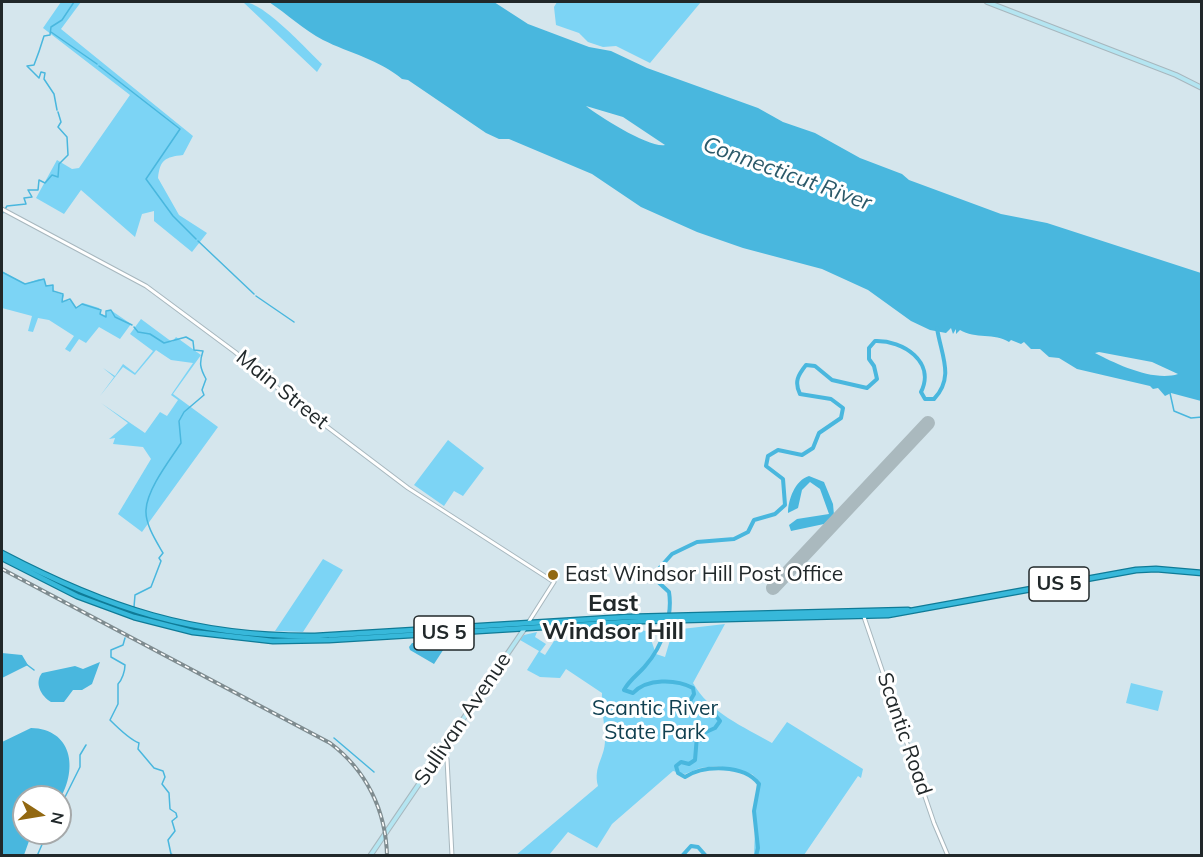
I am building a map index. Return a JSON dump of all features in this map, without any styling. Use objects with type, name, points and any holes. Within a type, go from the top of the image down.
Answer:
[{"type":"highway","name":"US 5","points":[[2,553],[98,602]]},
{"type":"highway","name":"US 5","points":[[2,558],[98,602],[189,629],[219,634],[299,636],[363,636],[662,618],[888,613],[916,610],[1136,570],[1156,569],[1202,573]]},
{"type":"main road","points":[[987,2],[1176,75],[1202,88]]},
{"type":"main road","name":"Sullivan Avenue","points":[[370,855],[526,625]]},
{"type":"street","name":"Main Street","points":[[3,210],[151,289],[408,488],[554,582]]},
{"type":"street","name":"Sullivan Avenue","points":[[526,625],[554,582]]},
{"type":"street","name":"Scantic Road","points":[[863,614],[934,824],[948,855]]},
{"type":"street","points":[[442,750],[447,759],[452,855]]},
{"type":"green space","points":[[61,2],[81,2],[61,29],[193,136],[183,155],[164,160],[158,178],[179,215],[207,233],[192,252],[154,221],[154,211],[142,214],[135,237],[81,190],[64,214],[36,198],[57,160],[72,169],[79,168],[130,95],[43,28]]},
{"type":"green space","points":[[243,2],[262,9],[273,17],[322,64],[317,72]]},
{"type":"green space","points":[[557,2],[701,2],[650,63],[616,46],[603,47],[588,42],[579,33],[556,25],[554,7]]},
{"type":"green space","points":[[2,271],[25,284],[39,279],[45,280],[46,285],[53,286],[54,292],[64,295],[62,302],[71,300],[76,308],[83,303],[99,308],[101,314],[106,316],[107,311],[112,311],[131,324],[120,339],[99,327],[86,343],[79,339],[70,352],[65,349],[74,336],[49,320],[38,318],[33,332],[28,331],[32,316],[2,308]]},
{"type":"green space","points":[[141,319],[172,342],[176,337],[201,355],[173,394],[218,427],[142,532],[118,514],[151,459],[143,447],[113,444],[115,438],[109,439],[128,423],[101,403],[145,433],[160,412],[167,416],[178,400],[171,395],[193,363],[171,360],[156,350],[135,375],[123,367],[100,396],[114,377],[103,368],[115,376],[123,364],[135,373],[153,351],[130,334]]},
{"type":"green space","points":[[448,440],[484,468],[463,496],[454,491],[444,506],[414,485]]},
{"type":"green space","points":[[323,559],[343,570],[303,632],[275,631]]},
{"type":"green space","name":"Scantic River State Park","points":[[725,624],[693,683],[708,702],[728,718],[772,743],[787,722],[863,769],[861,778],[858,776],[804,855],[754,855],[757,779],[752,774],[718,766],[700,768],[685,774],[673,771],[612,824],[597,848],[568,832],[549,855],[516,855],[598,786],[597,773],[605,740],[602,693],[566,669],[560,678],[540,677],[527,670],[539,651],[520,640],[524,635],[537,632],[535,637],[546,644],[540,652],[545,655],[554,641],[568,640],[589,628],[617,633],[618,629],[648,631],[656,654],[665,657],[673,630]]},
{"type":"green space","points":[[1131,683],[1163,691],[1158,711],[1126,703]]},
{"type":"water","name":"Connecticut River","points":[[269,2],[494,2],[528,24],[589,47],[611,51],[647,68],[758,108],[783,122],[815,133],[860,158],[902,174],[909,180],[1001,214],[1047,223],[1201,273],[1201,401],[1171,393],[1165,396],[1158,388],[1153,389],[1150,386],[1077,369],[1059,358],[1049,357],[1040,349],[1031,349],[1024,342],[1021,344],[1011,340],[1009,342],[960,330],[956,334],[956,329],[953,334],[951,328],[946,333],[930,330],[911,321],[868,290],[822,269],[743,248],[697,232],[641,207],[592,174],[509,139],[499,139],[486,133],[408,80],[402,79],[374,62],[323,40]],"holes":[[[586,106],[623,117],[665,145],[658,145],[637,137]],[[1095,353],[1152,362],[1178,374],[1158,376],[1135,371]]]},
{"type":"water","points":[[809,476],[824,482],[833,504],[834,515],[824,524],[791,531],[789,525],[797,519],[829,514],[820,489],[810,482],[802,490],[798,508],[788,513],[793,491],[804,478]]},
{"type":"water","points":[[449,641],[434,664],[410,650],[409,647],[412,643]]},
{"type":"water","points":[[2,653],[22,655],[28,665],[2,678]]},
{"type":"water","points":[[100,662],[92,684],[82,690],[73,690],[64,702],[51,702],[40,689],[39,681],[42,673],[75,666],[83,669]]},
{"type":"water","points":[[31,728],[45,730],[55,735],[68,752],[70,763],[66,785],[12,785],[12,845],[28,845],[24,855],[2,855],[2,742]]},
{"type":"waterway","points":[[57,110],[54,94],[44,79],[45,73],[41,72],[39,78],[27,66],[34,65],[44,36],[50,35],[51,27],[62,20],[74,2]]},
{"type":"waterway","points":[[51,32],[97,64]]},
{"type":"waterway","points":[[99,66],[180,129],[146,179],[173,216],[196,239]]},
{"type":"waterway","points":[[2,214],[7,206],[26,204],[24,198],[32,197],[28,190],[38,190],[39,180],[45,183],[52,175],[58,177],[59,164],[68,155],[67,137],[58,127],[61,122],[58,112]]},
{"type":"waterway","points":[[198,241],[254,294]]},
{"type":"waterway","points":[[2,272],[25,284],[44,279],[46,286],[53,285],[53,291],[63,294],[62,302],[70,299],[76,308],[82,304],[101,310],[100,314],[106,317],[106,311],[111,310],[115,317],[132,325]]},
{"type":"waterway","points":[[256,296],[294,322]]},
{"type":"waterway","points":[[134,327],[138,332],[150,334],[164,343],[186,337],[193,341],[194,350],[203,351],[201,365],[206,379],[202,390],[204,395],[184,412],[179,421],[181,443],[160,475],[147,502],[147,521],[163,553],[159,558],[161,561],[151,587],[135,595],[134,607]]},
{"type":"waterway","points":[[756,856],[758,848],[754,811],[759,784],[744,773],[724,768],[702,770],[685,777],[678,773],[676,766],[681,762],[689,764],[695,760],[697,736],[715,728],[720,721],[716,716],[695,712],[690,701],[694,694],[693,688],[686,685],[654,682],[633,693],[624,690],[652,658],[668,621],[669,592],[656,580],[655,573],[672,554],[697,542],[734,539],[748,532],[754,520],[775,514],[785,505],[783,479],[766,466],[768,456],[778,450],[802,455],[813,448],[819,433],[841,418],[843,408],[831,399],[800,394],[797,386],[798,379],[806,365],[815,366],[832,380],[867,388],[877,379],[874,366],[869,359],[869,348],[875,341],[896,344],[906,349],[920,362],[924,371],[921,392],[925,399],[934,399],[944,382],[945,374],[937,328]]},
{"type":"waterway","points":[[1170,393],[1174,411],[1191,418],[1202,417]]},
{"type":"waterway","points":[[125,638],[123,645],[111,650],[111,657],[125,665],[118,684],[118,704],[110,720],[139,743],[138,749],[154,768],[163,771],[165,777],[162,784],[169,793],[170,809],[176,813],[177,817],[172,821],[175,831],[168,840],[171,854],[175,856]]},
{"type":"waterway","points":[[26,664],[34,670]]},
{"type":"waterway","points":[[334,738],[374,772]]},
{"type":"waterway","points":[[71,785],[80,767],[80,755],[86,745]]},
{"type":"waterway","points":[[37,856],[42,845]]},
{"type":"waterway","points":[[682,856],[691,846],[698,847],[706,856]]},
{"type":"runway","points":[[773,588],[928,423]]},
{"type":"railway","points":[[2,569],[330,743],[354,766],[372,792],[383,823],[387,856]]},
{"type":"place","name":"East Windsor Hill Post Office","points":[[553,575]]},
{"type":"district","name":"East Windsor Hill","points":[[613,618]]}]
